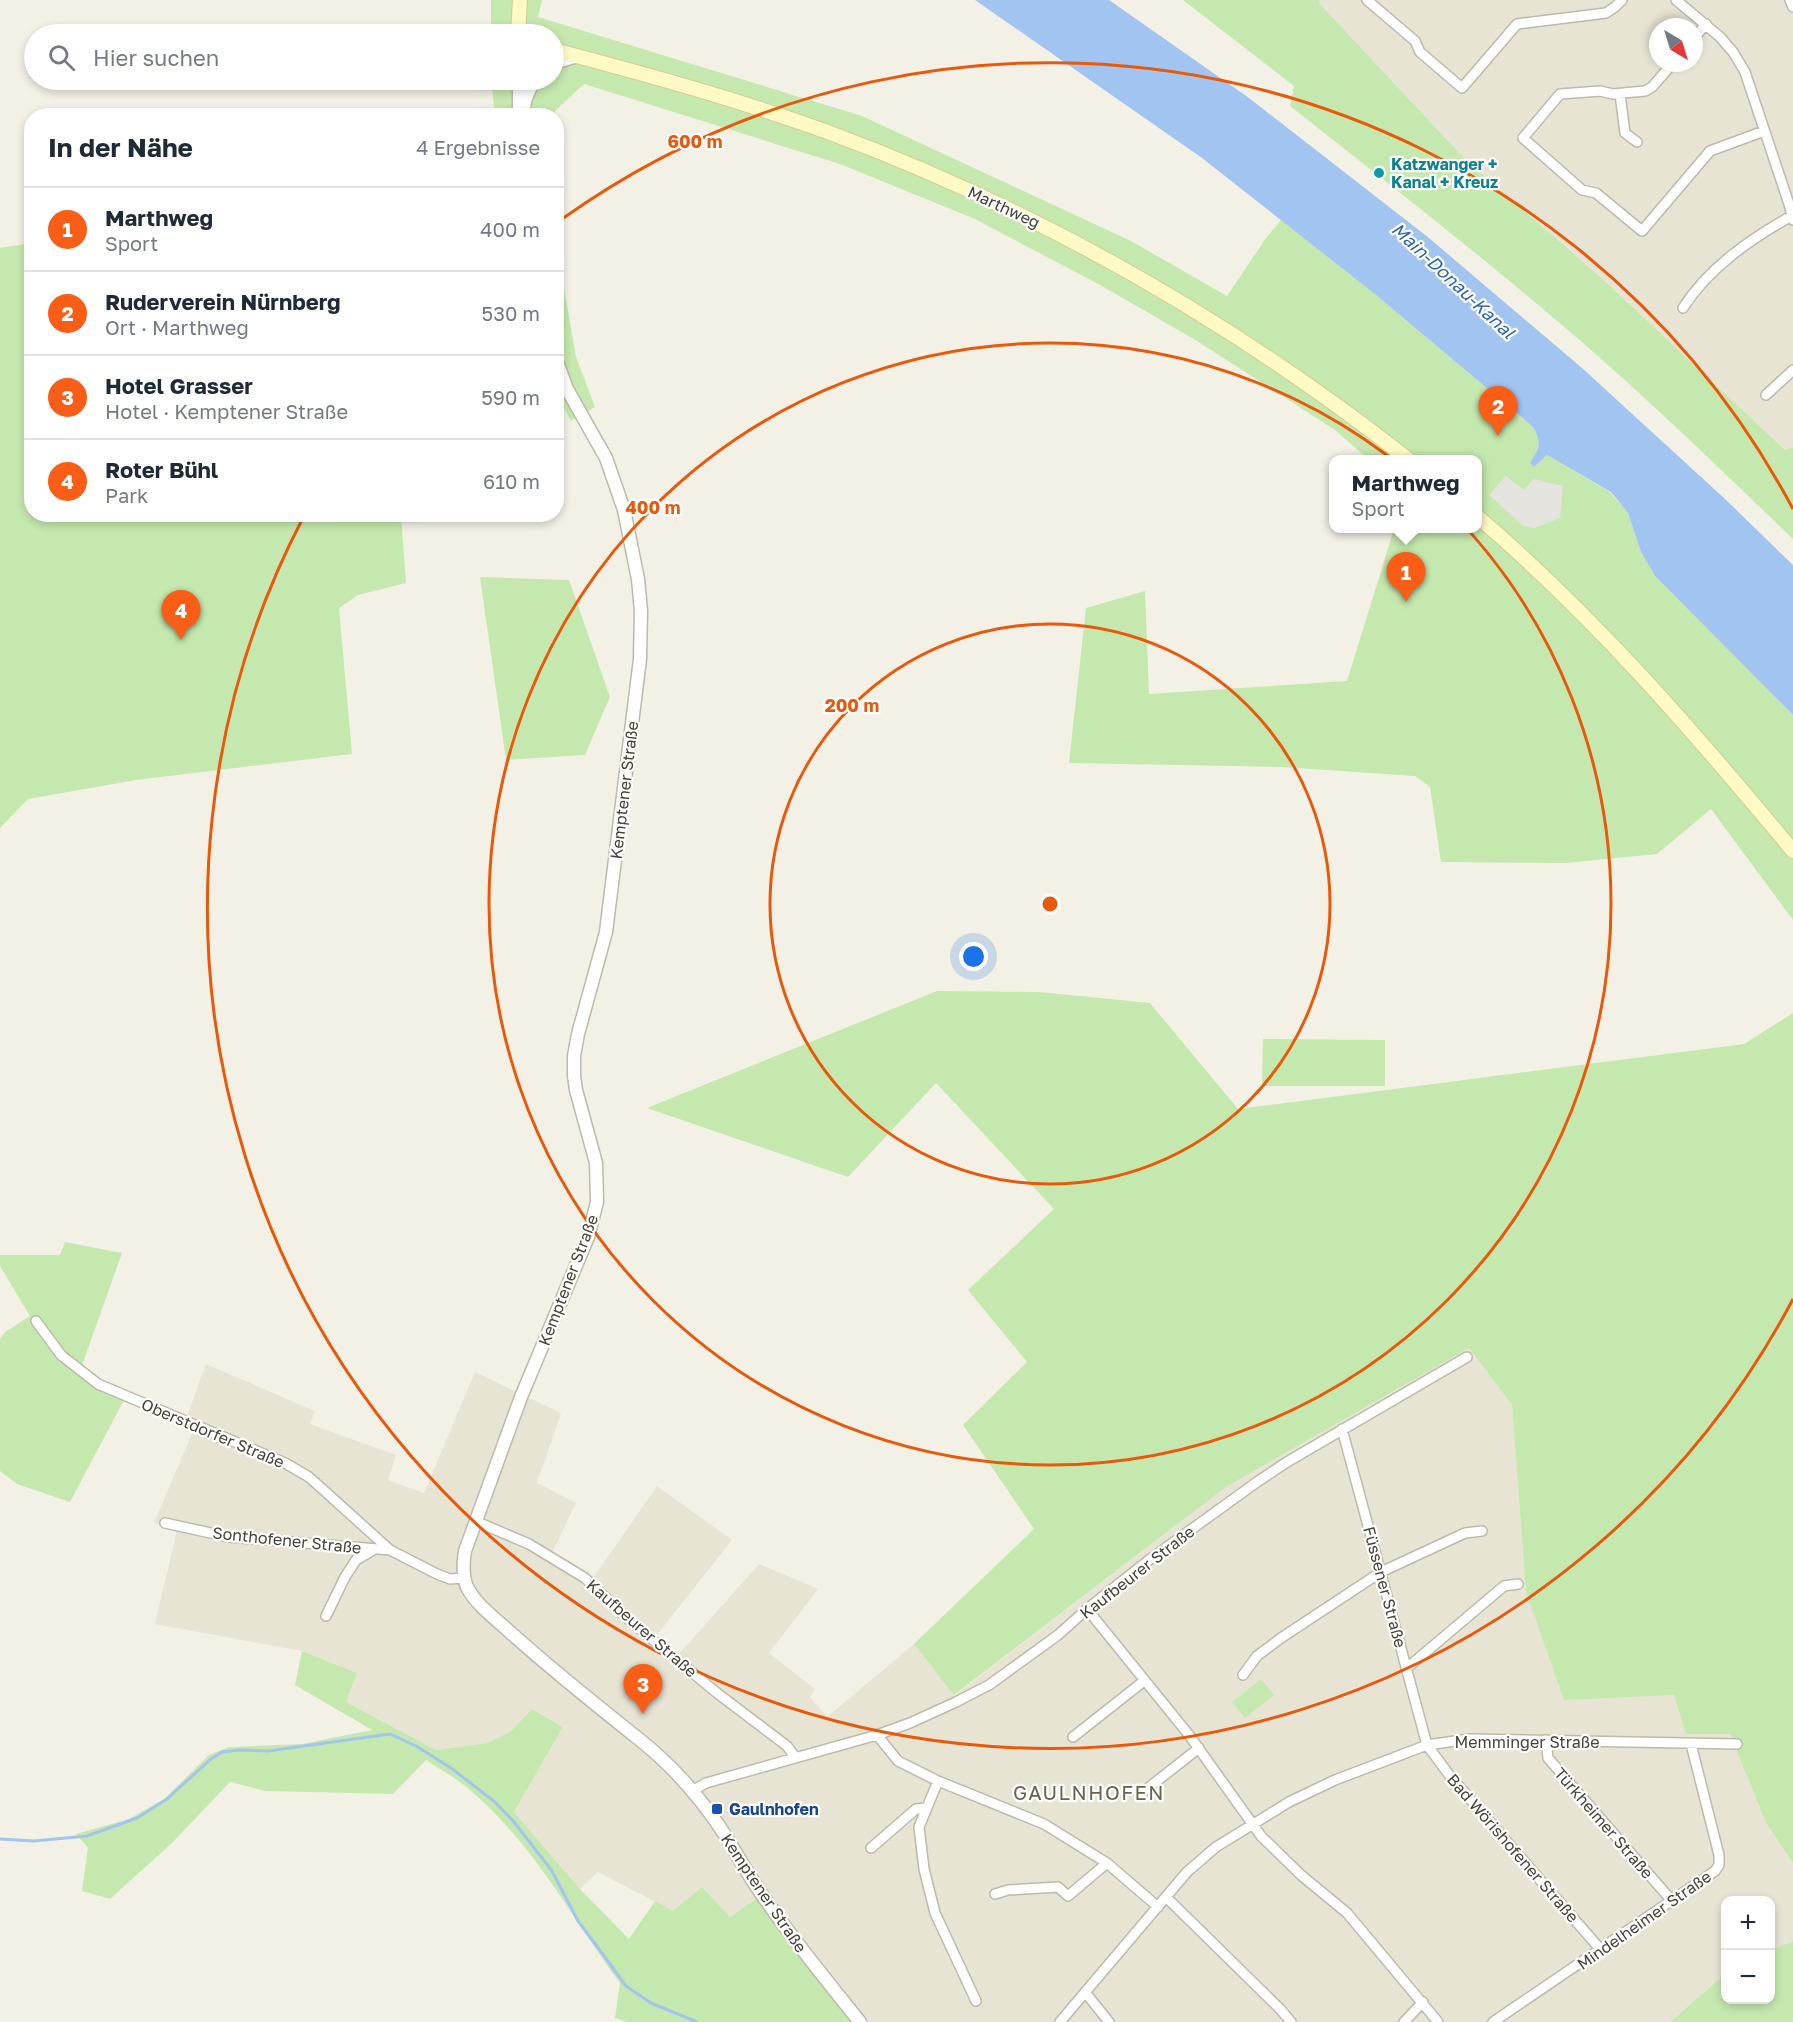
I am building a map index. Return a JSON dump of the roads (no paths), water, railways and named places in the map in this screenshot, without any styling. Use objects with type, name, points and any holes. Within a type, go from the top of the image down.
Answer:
[{"type":"main road","points":[[519,24],[520,0]]},
{"type":"main road","name":"Marthweg","points":[[564,53],[697,89],[800,122],[909,164],[1011,210],[1122,267],[1224,328],[1321,394],[1404,455]]},
{"type":"main road","points":[[1482,521],[1553,585],[1646,680],[1793,851]]},
{"type":"street","points":[[1367,0],[1415,41],[1420,52],[1462,88],[1517,24],[1606,13],[1622,0]]},
{"type":"street","points":[[1676,0],[1725,42],[1745,72],[1793,217],[1761,234],[1724,262],[1694,290],[1683,308]]},
{"type":"street","points":[[1790,0],[1793,8]]},
{"type":"street","points":[[1703,28],[1706,24]]},
{"type":"street","points":[[564,60],[577,56]]},
{"type":"street","points":[[1664,72],[1652,87],[1645,91],[1620,94],[1600,91],[1560,94],[1523,138],[1582,190],[1596,193],[1642,231],[1710,151],[1764,131]]},
{"type":"street","points":[[520,90],[521,108]]},
{"type":"street","points":[[523,108],[530,90]]},
{"type":"street","points":[[1620,94],[1625,133],[1636,142]]},
{"type":"street","points":[[1766,395],[1793,370]]},
{"type":"street","name":"Kemptener Straße","points":[[564,381],[606,458],[624,510],[638,579],[641,611],[640,659],[606,932],[574,1056],[576,1090],[596,1162],[597,1202],[588,1237],[518,1406],[475,1521],[463,1561],[464,1578],[476,1599],[501,1623],[568,1683],[653,1751],[692,1791],[716,1822],[773,1911],[860,2022]]},
{"type":"street","name":"Oberstdorfer Straße","points":[[36,1321],[61,1355],[98,1384],[285,1462],[309,1477],[390,1550]]},
{"type":"street","name":"Kaufbeurer Straße","points":[[692,1791],[706,1783],[877,1735],[910,1723],[989,1685],[1058,1635],[1149,1560],[1257,1482],[1342,1429],[1467,1357]]},
{"type":"street","name":"Füssener Straße","points":[[1342,1429],[1427,1745]]},
{"type":"street","name":"Kaufbeurer Straße","points":[[475,1521],[529,1544],[585,1578],[629,1620],[717,1693],[787,1746],[795,1757]]},
{"type":"street","name":"Sonthofener Straße","points":[[165,1523],[230,1537],[390,1550],[450,1579],[464,1578]]},
{"type":"street","points":[[1243,1675],[1257,1656],[1265,1650],[1381,1572],[1465,1533],[1482,1531]]},
{"type":"street","name":"Sonthofener Straße","points":[[326,1616],[356,1560],[375,1548]]},
{"type":"street","points":[[1407,1668],[1504,1586],[1518,1584]]},
{"type":"street","points":[[1087,1609],[1199,1748],[1261,1836],[1301,1875],[1347,1914],[1438,2022]]},
{"type":"street","points":[[1072,1737],[1144,1681]]},
{"type":"street","points":[[877,1735],[898,1761],[938,1781],[1044,1824],[1107,1863],[1158,1907]]},
{"type":"street","name":"Memminger Straße","points":[[1059,2022],[1188,1872],[1216,1847],[1289,1802],[1335,1780],[1427,1745],[1469,1739],[1737,1744]]},
{"type":"street","name":"Türkheimer Straße","points":[[1546,1740],[1548,1758],[1672,1901]]},
{"type":"street","name":"Mindelheimer Straße","points":[[1493,2022],[1715,1872],[1719,1865],[1719,1855],[1691,1744]]},
{"type":"street","name":"Bad Wörishofener Straße","points":[[1427,1745],[1450,1776],[1601,1950]]},
{"type":"street","points":[[1143,1792],[1199,1748]]},
{"type":"street","points":[[938,1781],[919,1827],[920,1846],[928,1890],[935,1913],[976,2001]]},
{"type":"street","points":[[871,1848],[916,1809],[926,1808]]},
{"type":"street","points":[[995,1893],[1058,1887],[1068,1896],[1107,1863]]},
{"type":"street","points":[[1166,1897],[1291,2022]]},
{"type":"street","points":[[1085,1992],[1109,2022]]},
{"type":"street","points":[[1404,2022],[1423,2002]]},
{"type":"water","name":"Main-Donau-Kanal","points":[[975,0],[1109,0],[1249,98],[1429,238],[1582,368],[1724,498],[1793,565],[1793,715],[1655,576],[1641,552],[1628,513],[1611,492],[1547,455],[1534,467],[1530,463],[1538,449],[1539,442],[1533,427],[1376,295],[1202,158]]},
{"type":"waterway","points":[[0,1839],[34,1841],[87,1836],[137,1818],[167,1799],[211,1759],[222,1752],[268,1751],[390,1734],[416,1746],[451,1768],[495,1802],[514,1822],[552,1871],[578,1921],[613,1968]]},
{"type":"waterway","points":[[612,1967],[626,1986],[651,2003],[697,2022]]},
{"type":"place","name":"Katzwanger + Kanal + Kreuz","points":[[1379,173]]},
{"type":"place","name":"Ruderverein Nürnberg","points":[[1498,436]]},
{"type":"place","name":"Marthweg","points":[[1406,602]]},
{"type":"place","name":"Roter Bühl","points":[[181,640]]},
{"type":"place","name":"Hotel Grasser","points":[[643,1714]]},
{"type":"place","name":"Gaulnhofen","points":[[717,1809]]},
{"type":"district","name":"GAULNHOFEN","points":[[1089,1793]]}]
